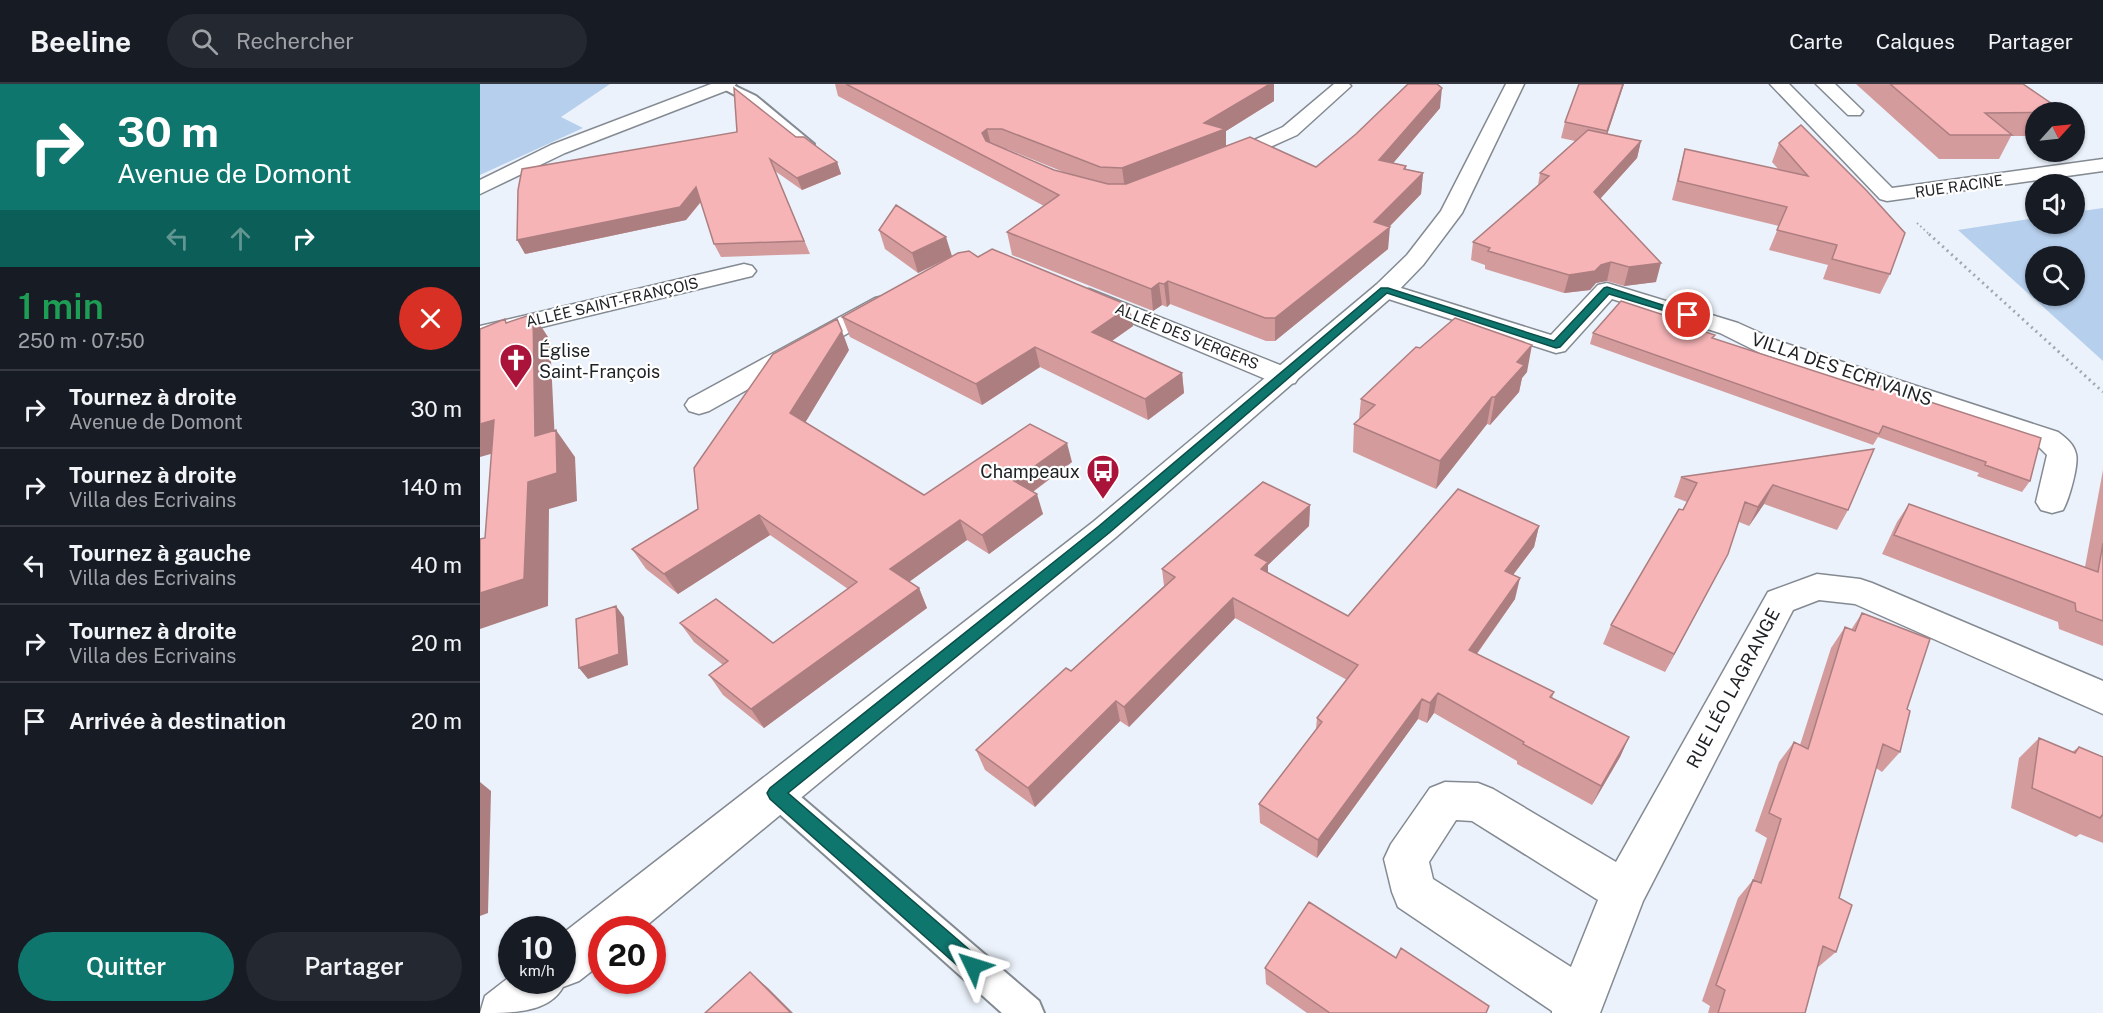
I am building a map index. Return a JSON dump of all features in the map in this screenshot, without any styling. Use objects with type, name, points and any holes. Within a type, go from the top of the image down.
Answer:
[{"type":"street","points":[[622,916],[1104,530],[1286,377],[1385,290],[1415,260],[1451,213],[1515,84]]},
{"type":"street","points":[[1779,84],[1887,195]]},
{"type":"street","points":[[1825,84],[1854,111]]},
{"type":"street","points":[[480,188],[558,149],[725,85]]},
{"type":"street","points":[[1202,168],[1282,136],[1300,125],[1341,85]]},
{"type":"street","name":"RUE RACINE","points":[[1887,195],[2103,165]]},
{"type":"street","name":"ALLÉE SAINT-FRANÇOIS","points":[[480,334],[744,271]]},
{"type":"street","name":"ALLÉE DES VERGERS","points":[[1066,286],[1286,377]]},
{"type":"street","name":"VILLA DES ECRIVAINS","points":[[1385,290],[1556,345],[1607,290],[1729,328],[1769,347],[2048,439],[2058,446],[2062,455],[2052,502]]},
{"type":"street","points":[[699,405],[905,292]]},
{"type":"street","name":"RUE LÉO LAGRANGE","points":[[1624,891],[1478,802],[1445,801],[1406,859],[1414,892],[1578,1007],[1624,891],[1780,601],[1817,587],[1860,592],[2103,698]]},
{"type":"street","points":[[576,953],[588,944]]},
{"type":"street","points":[[502,1013],[526,994]]},
{"type":"lane","points":[[725,85],[752,99],[807,144]]},
{"type":"lane","points":[[776,793],[1027,1013]]},
{"type":"path","points":[[1887,195],[2103,392]]},
{"type":"shaded area","points":[[480,84],[610,84],[561,117],[583,128],[480,175]]},
{"type":"shaded area","points":[[2103,208],[2103,361],[2042,306],[2085,306],[2085,246],[2025,246],[2025,291],[1958,230],[2025,220],[2025,234],[2085,234],[2085,211]]},
{"type":"building","points":[[846,84],[1270,84],[1204,123],[1225,129],[1122,168],[1100,167],[1002,129],[987,129],[982,133],[986,141],[1054,170],[1108,184],[1126,184],[1250,137],[1316,167],[1356,134],[1408,84],[1437,84],[1442,88],[1379,160],[1406,166],[1404,169],[1423,173],[1374,222],[1390,227],[1275,318],[1265,318],[1168,281],[1164,284],[1159,283],[1151,289],[1007,232],[1059,195]]},
{"type":"building","points":[[1579,84],[1623,84],[1607,131],[1565,122]]},
{"type":"building","points":[[1890,84],[2023,84],[2049,102],[2025,102],[2025,112],[1985,113],[2012,135],[1950,135]]},
{"type":"building","points":[[734,88],[796,137],[804,137],[837,162],[797,178],[770,159],[804,241],[714,244],[696,187],[680,207],[517,240],[518,190],[522,169],[737,132]]},
{"type":"building","points":[[1801,125],[1905,233],[1890,274],[1832,259],[1837,245],[1777,230],[1787,207],[1678,181],[1685,149],[1808,176],[1779,143]]},
{"type":"building","points":[[1588,130],[1641,141],[1594,192],[1661,263],[1629,267],[1611,262],[1601,265],[1595,271],[1569,275],[1488,251],[1490,248],[1473,242],[1549,176],[1540,173]]},
{"type":"building","points":[[896,205],[946,237],[912,253],[879,230]]},
{"type":"building","points":[[992,249],[1130,306],[1092,332],[1182,373],[1145,399],[1035,347],[976,384],[842,317],[958,253],[969,251],[978,257]]},
{"type":"building","points":[[1621,301],[1685,322],[1684,325],[1715,335],[1712,338],[1873,390],[1875,384],[2041,438],[2030,481],[1985,465],[1986,462],[1883,426],[1879,434],[1593,333]]},
{"type":"building","points":[[533,314],[535,436],[556,430],[557,473],[528,482],[524,579],[480,593],[480,539],[485,538],[494,420],[480,424],[480,329],[505,319],[506,323]]},
{"type":"building","points":[[1455,318],[1532,345],[1517,362],[1524,365],[1495,397],[1492,397],[1440,461],[1354,424],[1375,405],[1361,399],[1416,347],[1420,348]]},
{"type":"building","points":[[837,319],[842,331],[790,413],[924,495],[1030,424],[1067,443],[1014,481],[1037,494],[982,535],[960,520],[890,569],[919,588],[751,709],[709,675],[728,661],[680,623],[716,599],[773,643],[857,582],[759,515],[664,574],[632,549],[698,509],[694,468],[773,354]]},
{"type":"building","points":[[1874,449],[1848,510],[1773,485],[1758,507],[1745,502],[1728,554],[1674,654],[1611,625],[1679,509],[1683,510],[1697,483],[1681,477]]},
{"type":"building","points":[[1263,482],[1310,505],[1255,555],[1268,562],[1261,569],[1348,616],[1458,489],[1539,526],[1505,571],[1520,578],[1469,650],[1554,692],[1550,697],[1629,737],[1601,786],[1523,744],[1524,742],[1438,693],[1430,703],[1422,699],[1318,840],[1259,804],[1322,722],[1317,718],[1358,665],[1233,598],[1124,707],[1116,701],[1028,788],[976,750],[1066,668],[1071,671],[1175,577],[1162,569]]},
{"type":"building","points":[[1909,504],[2098,572],[2103,543],[2103,621],[2076,611],[2075,603],[1894,535]]},
{"type":"building","points":[[616,606],[619,654],[579,668],[576,619]]},
{"type":"building","points":[[1862,613],[1930,639],[1907,709],[1910,711],[1900,752],[1883,744],[1839,898],[1852,905],[1836,952],[1823,946],[1805,1013],[1718,1013],[1725,990],[1716,985],[1753,880],[1761,883],[1781,819],[1769,813],[1794,742],[1808,749],[1845,627],[1855,631]]},
{"type":"building","points":[[2039,738],[2075,753],[2079,747],[2103,757],[2103,814],[2100,818],[2032,788]]},
{"type":"building","points":[[1309,902],[1396,958],[1401,948],[1489,1006],[1486,1013],[1330,1013],[1265,968]]},
{"type":"building","points":[[750,972],[791,1013],[705,1013]]},
{"type":"place","name":"Église Saint-François","points":[[516,389]]},
{"type":"place","name":"Champeaux","points":[[1103,500]]},
{"type":"route","points":[[973,966],[776,793],[1104,530],[1286,377],[1385,290],[1556,345],[1607,290],[1688,315]]}]
